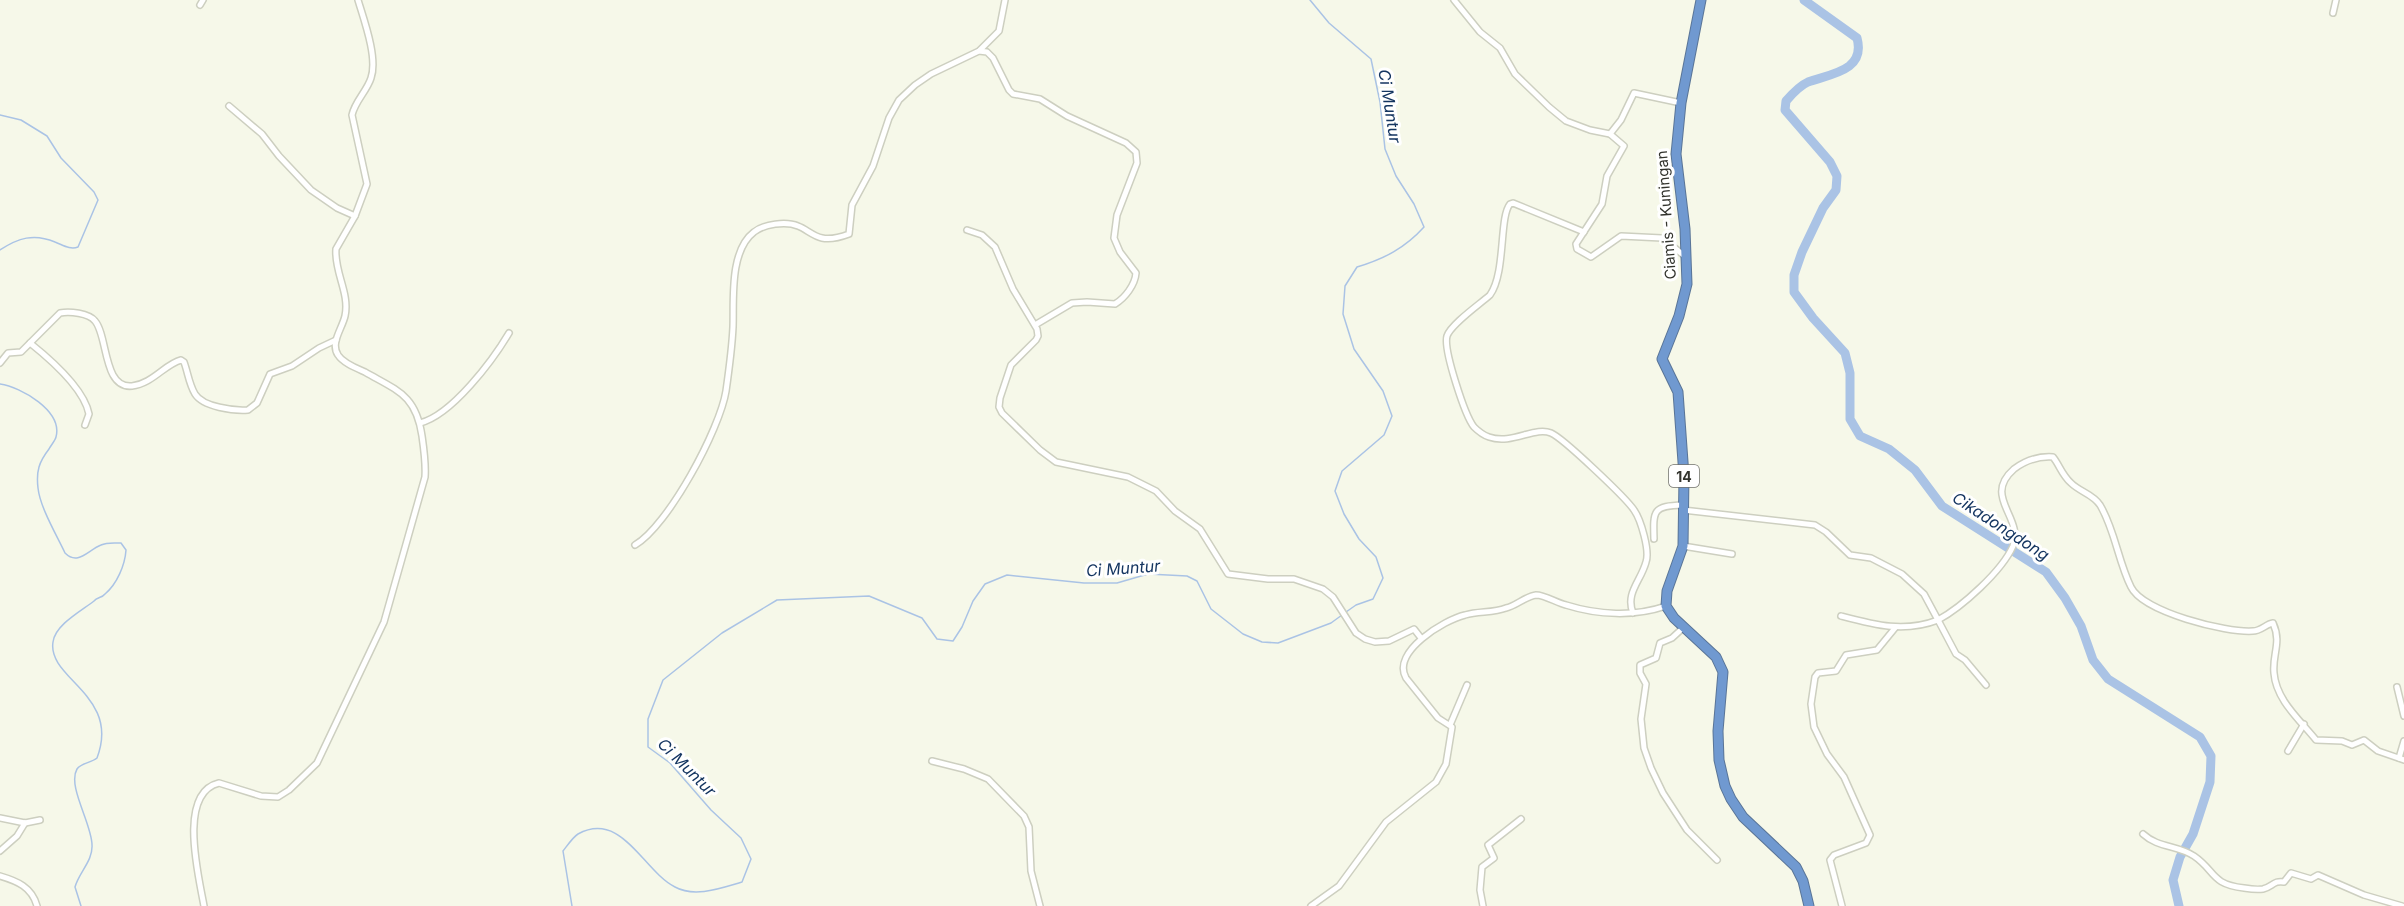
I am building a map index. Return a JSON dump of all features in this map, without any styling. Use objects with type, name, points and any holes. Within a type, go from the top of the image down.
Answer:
[{"type":"highway","name":"Ciamis - Kuningan","points":[[1666,606],[1667,591],[1683,546],[1684,476],[1678,392],[1662,359],[1685,295],[1688,273],[1676,154],[1681,103],[1701,0]]},
{"type":"highway","points":[[1666,606],[1674,618],[1716,657],[1723,672],[1718,747],[1725,786],[1743,817],[1796,867],[1803,881],[1809,906]]},
{"type":"street","points":[[204,906],[193,844],[195,817],[200,798],[208,788],[219,783],[261,796],[278,797],[312,769],[323,754],[379,633],[423,487],[426,459],[416,410],[409,400],[339,357],[335,348],[345,317],[346,303],[336,249],[355,216],[366,190],[367,177],[352,115],[371,78],[374,62],[358,0]]},
{"type":"street","points":[[635,545],[646,537],[669,510],[692,471],[721,409],[731,348],[732,287],[746,242],[754,232],[774,225],[796,225],[822,238],[849,234],[852,205],[873,166],[889,118],[899,100],[931,74],[980,51],[999,31],[1005,0]]},
{"type":"street","points":[[1454,0],[1480,32],[1500,48],[1515,74],[1547,106],[1568,122],[1610,134],[1623,144],[1624,148],[1607,176],[1602,204],[1576,248],[1589,257],[1621,236],[1662,238],[1687,258]]},
{"type":"street","points":[[2333,13],[2336,0]]},
{"type":"street","points":[[980,51],[987,52],[993,58],[1009,90],[1014,94],[1043,100],[1070,118],[1126,143],[1134,149],[1137,156],[1137,163],[1117,215],[1113,235],[1117,248],[1136,273],[1134,283],[1123,298],[1114,304],[1072,303],[1035,325]]},
{"type":"street","points":[[1610,134],[1621,120],[1634,93],[1681,103]]},
{"type":"street","points":[[229,106],[262,134],[311,190],[355,216]]},
{"type":"street","points":[[1584,232],[1513,203],[1510,204],[1506,210],[1503,246],[1495,289],[1453,328],[1448,334],[1447,342],[1453,374],[1473,425],[1478,430],[1486,436],[1502,440],[1545,432],[1552,434],[1580,456],[1633,508],[1640,520],[1647,557],[1631,594],[1630,603],[1633,613]]},
{"type":"street","points":[[967,230],[982,236],[995,247],[1013,289],[1038,333],[1038,338],[1011,365],[999,405],[1002,412],[1040,450],[1056,462],[1128,477],[1150,487],[1175,512],[1200,529],[1228,574],[1268,579],[1294,579],[1320,588],[1333,597],[1356,633],[1365,639],[1376,642],[1389,641],[1414,629],[1421,638]]},
{"type":"street","points":[[0,363],[8,353],[21,352],[60,313],[66,312],[89,317],[98,326],[112,373],[123,384],[137,385],[182,360],[191,387],[198,398],[212,404],[243,410],[252,408],[257,403],[270,374],[292,366],[336,340]]},
{"type":"street","points":[[420,423],[439,414],[481,374],[509,333]]},
{"type":"street","points":[[30,343],[53,363],[83,401],[89,414],[85,425]]},
{"type":"street","points":[[1841,616],[1895,628],[1920,626],[1938,620],[1956,610],[1982,585],[2013,544],[2015,534],[2002,498],[2004,483],[2008,475],[2034,458],[2053,457],[2059,470],[2070,483],[2095,498],[2101,507],[2132,590],[2140,597],[2191,621],[2239,632],[2256,631],[2273,623],[2277,637],[2273,667],[2275,682],[2282,698],[2318,741],[2342,741],[2353,745],[2364,740],[2378,751],[2401,759],[2404,741]]},
{"type":"street","points":[[1654,539],[1653,516],[1657,510],[1665,506],[1815,525],[1826,532],[1850,555],[1871,558],[1902,574],[1924,594],[1956,654],[1965,660],[1986,685]]},
{"type":"street","points":[[1683,546],[1732,554]]},
{"type":"street","points":[[1311,906],[1339,886],[1386,822],[1436,782],[1446,764],[1451,744],[1450,725],[1438,718],[1402,670],[1402,662],[1421,638],[1456,617],[1508,608],[1532,596],[1541,596],[1589,611],[1633,613],[1666,606]]},
{"type":"street","points":[[1684,627],[1672,638],[1660,643],[1656,658],[1640,666],[1640,673],[1646,684],[1641,719],[1644,748],[1663,793],[1687,830],[1717,860]]},
{"type":"street","points":[[1842,906],[1831,858],[1866,843],[1870,836],[1844,777],[1827,754],[1814,727],[1811,704],[1815,677],[1818,673],[1836,671],[1846,656],[1876,650],[1895,628]]},
{"type":"street","points":[[1450,725],[1467,685]]},
{"type":"street","points":[[2397,687],[2399,703],[2404,716]]},
{"type":"street","points":[[2288,751],[2304,724]]},
{"type":"street","points":[[932,761],[964,769],[988,779],[1024,816],[1029,827],[1031,871],[1040,906]]},
{"type":"street","points":[[0,818],[25,823],[40,820]]},
{"type":"street","points":[[1483,906],[1480,890],[1482,867],[1494,858],[1488,844],[1521,819]]},
{"type":"street","points":[[0,851],[16,836],[25,823]]},
{"type":"street","points":[[2143,834],[2157,844],[2193,855],[2215,879],[2238,887],[2263,889],[2276,881],[2284,882],[2291,873],[2311,879],[2318,875],[2364,895],[2402,906]]},
{"type":"street","points":[[0,876],[31,891],[37,906]]},
{"type":"waterway","name":"Ci Muntur","points":[[1310,0],[1329,23],[1371,59],[1380,102],[1385,149],[1396,176],[1414,204],[1424,227],[1394,252],[1357,267],[1345,286],[1343,314],[1354,349],[1383,391],[1392,416],[1384,435],[1342,471],[1335,491],[1344,514],[1359,539],[1376,557],[1383,578],[1373,599],[1356,605],[1346,612]]},
{"type":"waterway","name":"Cikadongdong","points":[[1804,0],[1857,38],[1858,49],[1856,58],[1851,64],[1836,73],[1808,82],[1786,101],[1785,110],[1830,162],[1837,176],[1836,190],[1823,208],[1802,252],[1794,275],[1794,292],[1813,318],[1845,353],[1850,373],[1850,419],[1860,436],[1889,449],[1915,470],[1942,506],[2046,572],[2065,598],[2081,626],[2093,660],[2108,679],[2200,737],[2211,756],[2210,782],[2193,834],[2180,857],[2173,880],[2179,906]]},
{"type":"waterway","points":[[0,115],[21,120],[47,136],[61,158],[94,192],[98,200],[78,247],[69,248],[47,239],[33,237],[13,242],[0,250]]},
{"type":"waterway","points":[[0,384],[29,395],[53,418],[56,437],[43,458],[37,477],[39,495],[45,512],[65,553],[70,557],[79,558],[106,543],[121,543],[126,550],[117,580],[104,595],[63,624],[53,642],[54,655],[61,667],[92,703],[99,718],[102,736],[97,758],[79,767],[75,776],[77,795],[92,845],[88,861],[75,887],[81,906]]},
{"type":"waterway","name":"Ci Muntur","points":[[572,906],[563,851],[576,835],[593,829],[607,830],[620,836],[663,879],[683,890],[708,891],[742,882],[751,859],[741,838],[711,810],[670,763],[648,747],[648,719],[663,680],[722,633],[777,600],[869,596],[922,618],[937,639],[953,641],[973,601],[985,584],[1007,575],[1084,583],[1117,583],[1148,574],[1187,576],[1197,581],[1211,609],[1243,634],[1262,642],[1278,643],[1331,623],[1342,615]]}]
